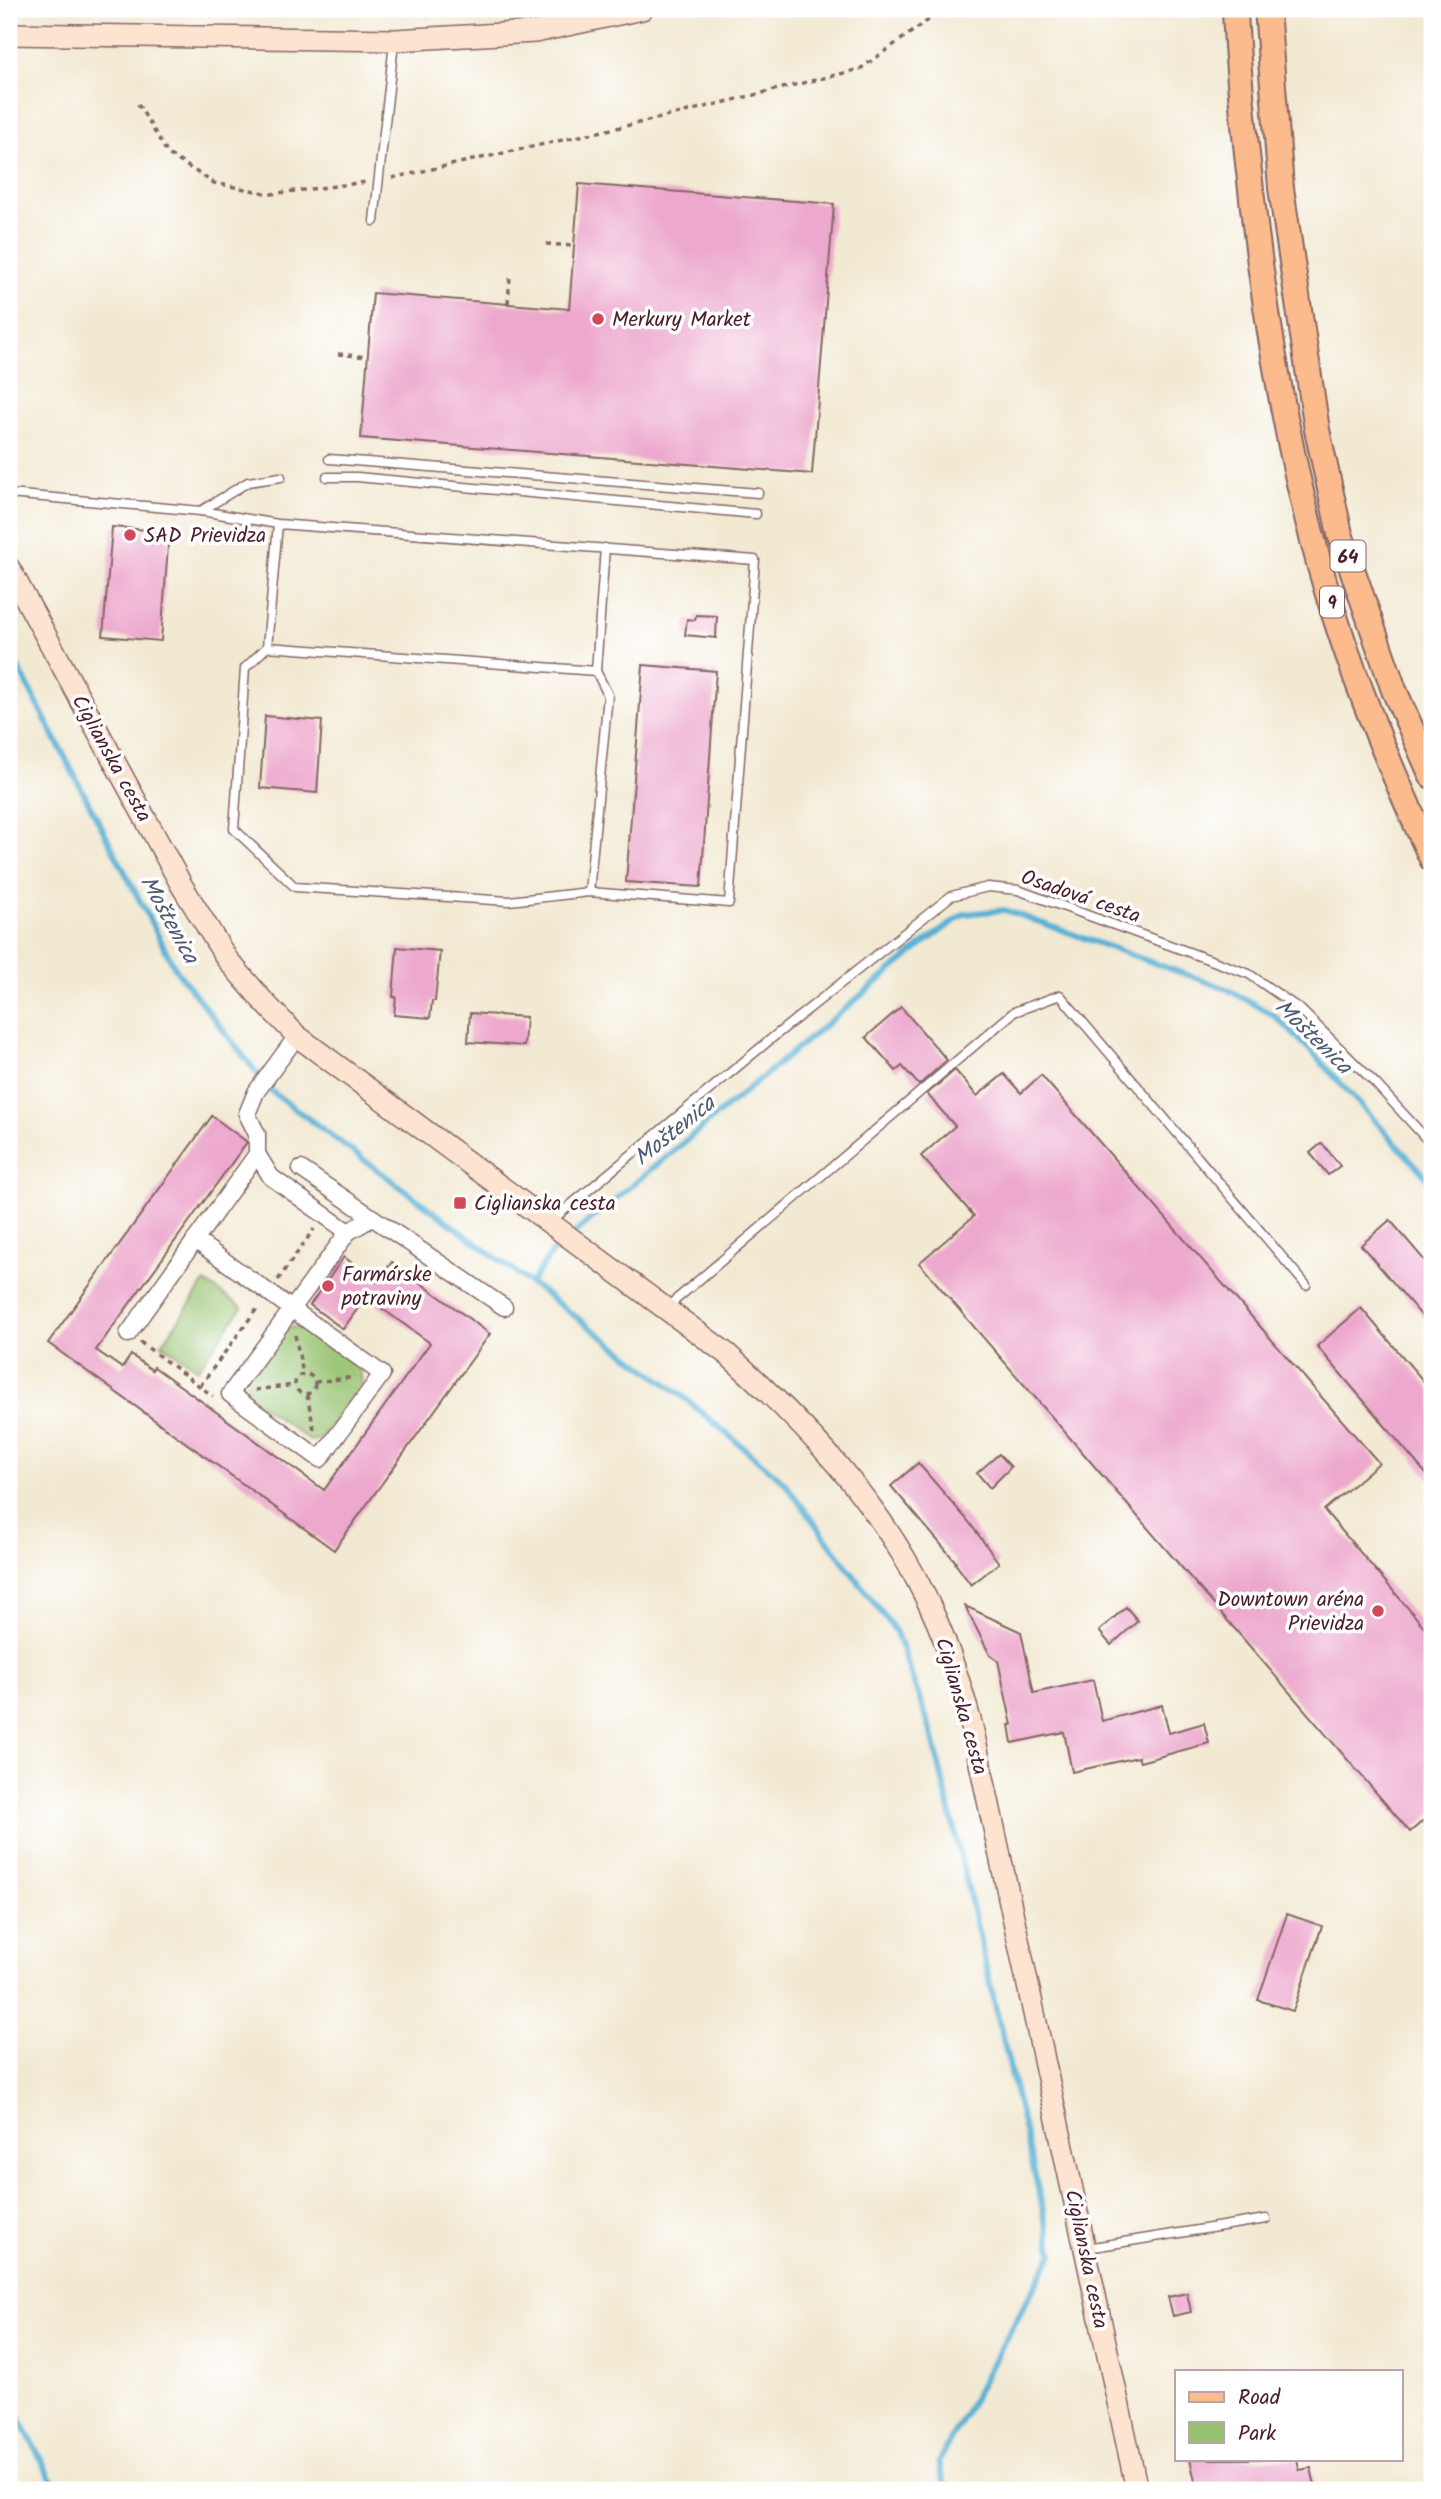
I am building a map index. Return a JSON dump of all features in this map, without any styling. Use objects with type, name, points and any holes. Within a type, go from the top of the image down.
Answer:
[{"type":"main road","name":"9","points":[[1235,9],[1239,78],[1269,332],[1312,540],[1340,629],[1399,787],[1432,859]]},
{"type":"main road","name":"64","points":[[1267,9],[1281,188],[1320,443],[1340,534],[1394,690],[1432,776]]},
{"type":"street","points":[[9,34],[395,40],[535,32],[642,9]]},
{"type":"street","name":"Ciglianska cesta","points":[[9,568],[182,886],[227,958],[263,1001],[297,1036],[727,1354],[778,1399],[831,1457],[901,1552],[942,1631],[959,1678],[973,1731],[1137,2490]]},
{"type":"street","points":[[297,1036],[256,1092],[247,1114],[257,1134],[257,1154],[271,1177],[348,1232]]},
{"type":"street","points":[[128,1334],[257,1154]]},
{"type":"street","points":[[301,1169],[504,1307]]},
{"type":"street","points":[[195,1240],[287,1315],[382,1374],[320,1459],[230,1394],[287,1315],[348,1232],[372,1218]]},
{"type":"lane","points":[[374,221],[395,40]]},
{"type":"lane","points":[[328,459],[758,493]]},
{"type":"lane","points":[[201,511],[248,482],[281,477]]},
{"type":"lane","points":[[327,477],[357,477],[757,514]]},
{"type":"lane","points":[[9,494],[201,511],[278,524],[755,561],[729,902],[589,892],[509,901],[295,887],[234,829],[245,668],[267,647],[278,524]]},
{"type":"lane","points":[[589,892],[608,695],[596,671],[605,548]]},
{"type":"lane","points":[[267,647],[596,671]]},
{"type":"lane","name":"Osadová cesta","points":[[564,1233],[777,1034],[951,896],[988,887],[1018,890],[1249,974],[1301,1010],[1376,1084],[1432,1145]]},
{"type":"lane","points":[[666,1308],[1014,1012],[1060,995],[1306,1285]]},
{"type":"lane","points":[[1084,2249],[1266,2219]]},
{"type":"path","points":[[138,104],[168,154],[214,183],[271,194],[378,181],[652,120],[860,69],[944,9]]},
{"type":"path","points":[[546,244],[574,246]]},
{"type":"path","points":[[508,303],[510,276]]},
{"type":"path","points":[[338,354],[367,356]]},
{"type":"path","points":[[259,1306],[271,1316],[287,1315],[293,1325],[303,1374]]},
{"type":"path","points":[[128,1334],[221,1401],[230,1394],[294,1385]]},
{"type":"path","points":[[294,1385],[298,1376],[303,1374],[313,1377],[315,1388],[307,1395]]},
{"type":"path","points":[[315,1382],[382,1374]]},
{"type":"path","points":[[294,1385],[297,1391],[307,1395]]},
{"type":"path","points":[[307,1395],[320,1459]]},
{"type":"green space","points":[[205,1282],[242,1307],[198,1369],[162,1344]]},
{"type":"green space","points":[[301,1326],[360,1368],[362,1383],[320,1439],[310,1441],[247,1395],[246,1383],[287,1328]]},
{"type":"building","points":[[579,184],[834,204],[812,474],[361,438],[373,293],[569,309]]},
{"type":"building","points":[[112,527],[169,532],[161,641],[103,636]]},
{"type":"building","points":[[696,615],[717,616],[716,638],[685,635],[687,619],[695,620]]},
{"type":"building","points":[[643,665],[716,671],[701,887],[626,882]]},
{"type":"building","points":[[265,716],[322,721],[317,793],[260,788]]},
{"type":"building","points":[[397,947],[440,951],[435,1001],[432,1001],[430,1018],[394,1015]]},
{"type":"building","points":[[901,1007],[947,1060],[919,1085],[902,1066],[896,1071],[866,1037]]},
{"type":"building","points":[[470,1013],[526,1017],[524,1046],[468,1042]]},
{"type":"building","points":[[955,1070],[977,1096],[1004,1074],[1021,1093],[1041,1075],[1379,1463],[1324,1510],[1432,1636],[1432,1813],[1410,1832],[919,1263],[974,1216],[921,1156],[955,1126],[927,1094]]},
{"type":"building","points":[[212,1116],[247,1142],[96,1350],[122,1368],[131,1355],[152,1370],[154,1367],[324,1490],[430,1343],[366,1297],[343,1329],[310,1305],[344,1257],[377,1282],[392,1262],[490,1334],[334,1550],[48,1343]]},
{"type":"building","points":[[1322,1143],[1340,1166],[1328,1175],[1310,1153]]},
{"type":"building","points":[[1390,1220],[1432,1269],[1432,1328],[1361,1245]]},
{"type":"building","points":[[1361,1308],[1432,1391],[1432,1481],[1317,1346]]},
{"type":"building","points":[[999,1454],[1011,1467],[990,1488],[977,1473]]},
{"type":"building","points":[[918,1463],[969,1522],[999,1563],[971,1585],[956,1562],[891,1486]]},
{"type":"building","points":[[965,1606],[1021,1632],[1034,1693],[1093,1680],[1102,1721],[1162,1705],[1169,1733],[1204,1723],[1209,1743],[1140,1762],[1138,1757],[1072,1772],[1064,1732],[1012,1743],[1009,1725],[1012,1725],[998,1661],[990,1655]]},
{"type":"building","points":[[1126,1607],[1138,1621],[1111,1645],[1099,1631]]},
{"type":"building","points":[[1287,1914],[1322,1926],[1293,2011],[1258,2000]]},
{"type":"building","points":[[1187,2293],[1191,2312],[1173,2316],[1168,2297]]},
{"type":"building","points":[[1190,2460],[1297,2460],[1299,2470],[1311,2468],[1316,2490],[1197,2490]]},
{"type":"waterway","points":[[9,650],[176,970],[271,1091],[680,1394],[784,1482],[896,1632],[932,1734],[1053,2253],[938,2462],[947,2490]]},
{"type":"waterway","name":"Moštenica","points":[[530,1284],[553,1251],[923,944],[964,914],[1005,910],[1227,989],[1275,1016],[1310,1050],[1432,1183]]},
{"type":"waterway","points":[[9,2398],[57,2490]]},
{"type":"place","name":"Merkury Market","points":[[598,319]]},
{"type":"place","name":"SAD Prievidza","points":[[130,535]]},
{"type":"place","name":"Ciglianska cesta","points":[[460,1203]]},
{"type":"place","name":"Farmárske potraviny","points":[[328,1286]]},
{"type":"place","name":"Downtown aréna Prievidza","points":[[1378,1611]]}]
